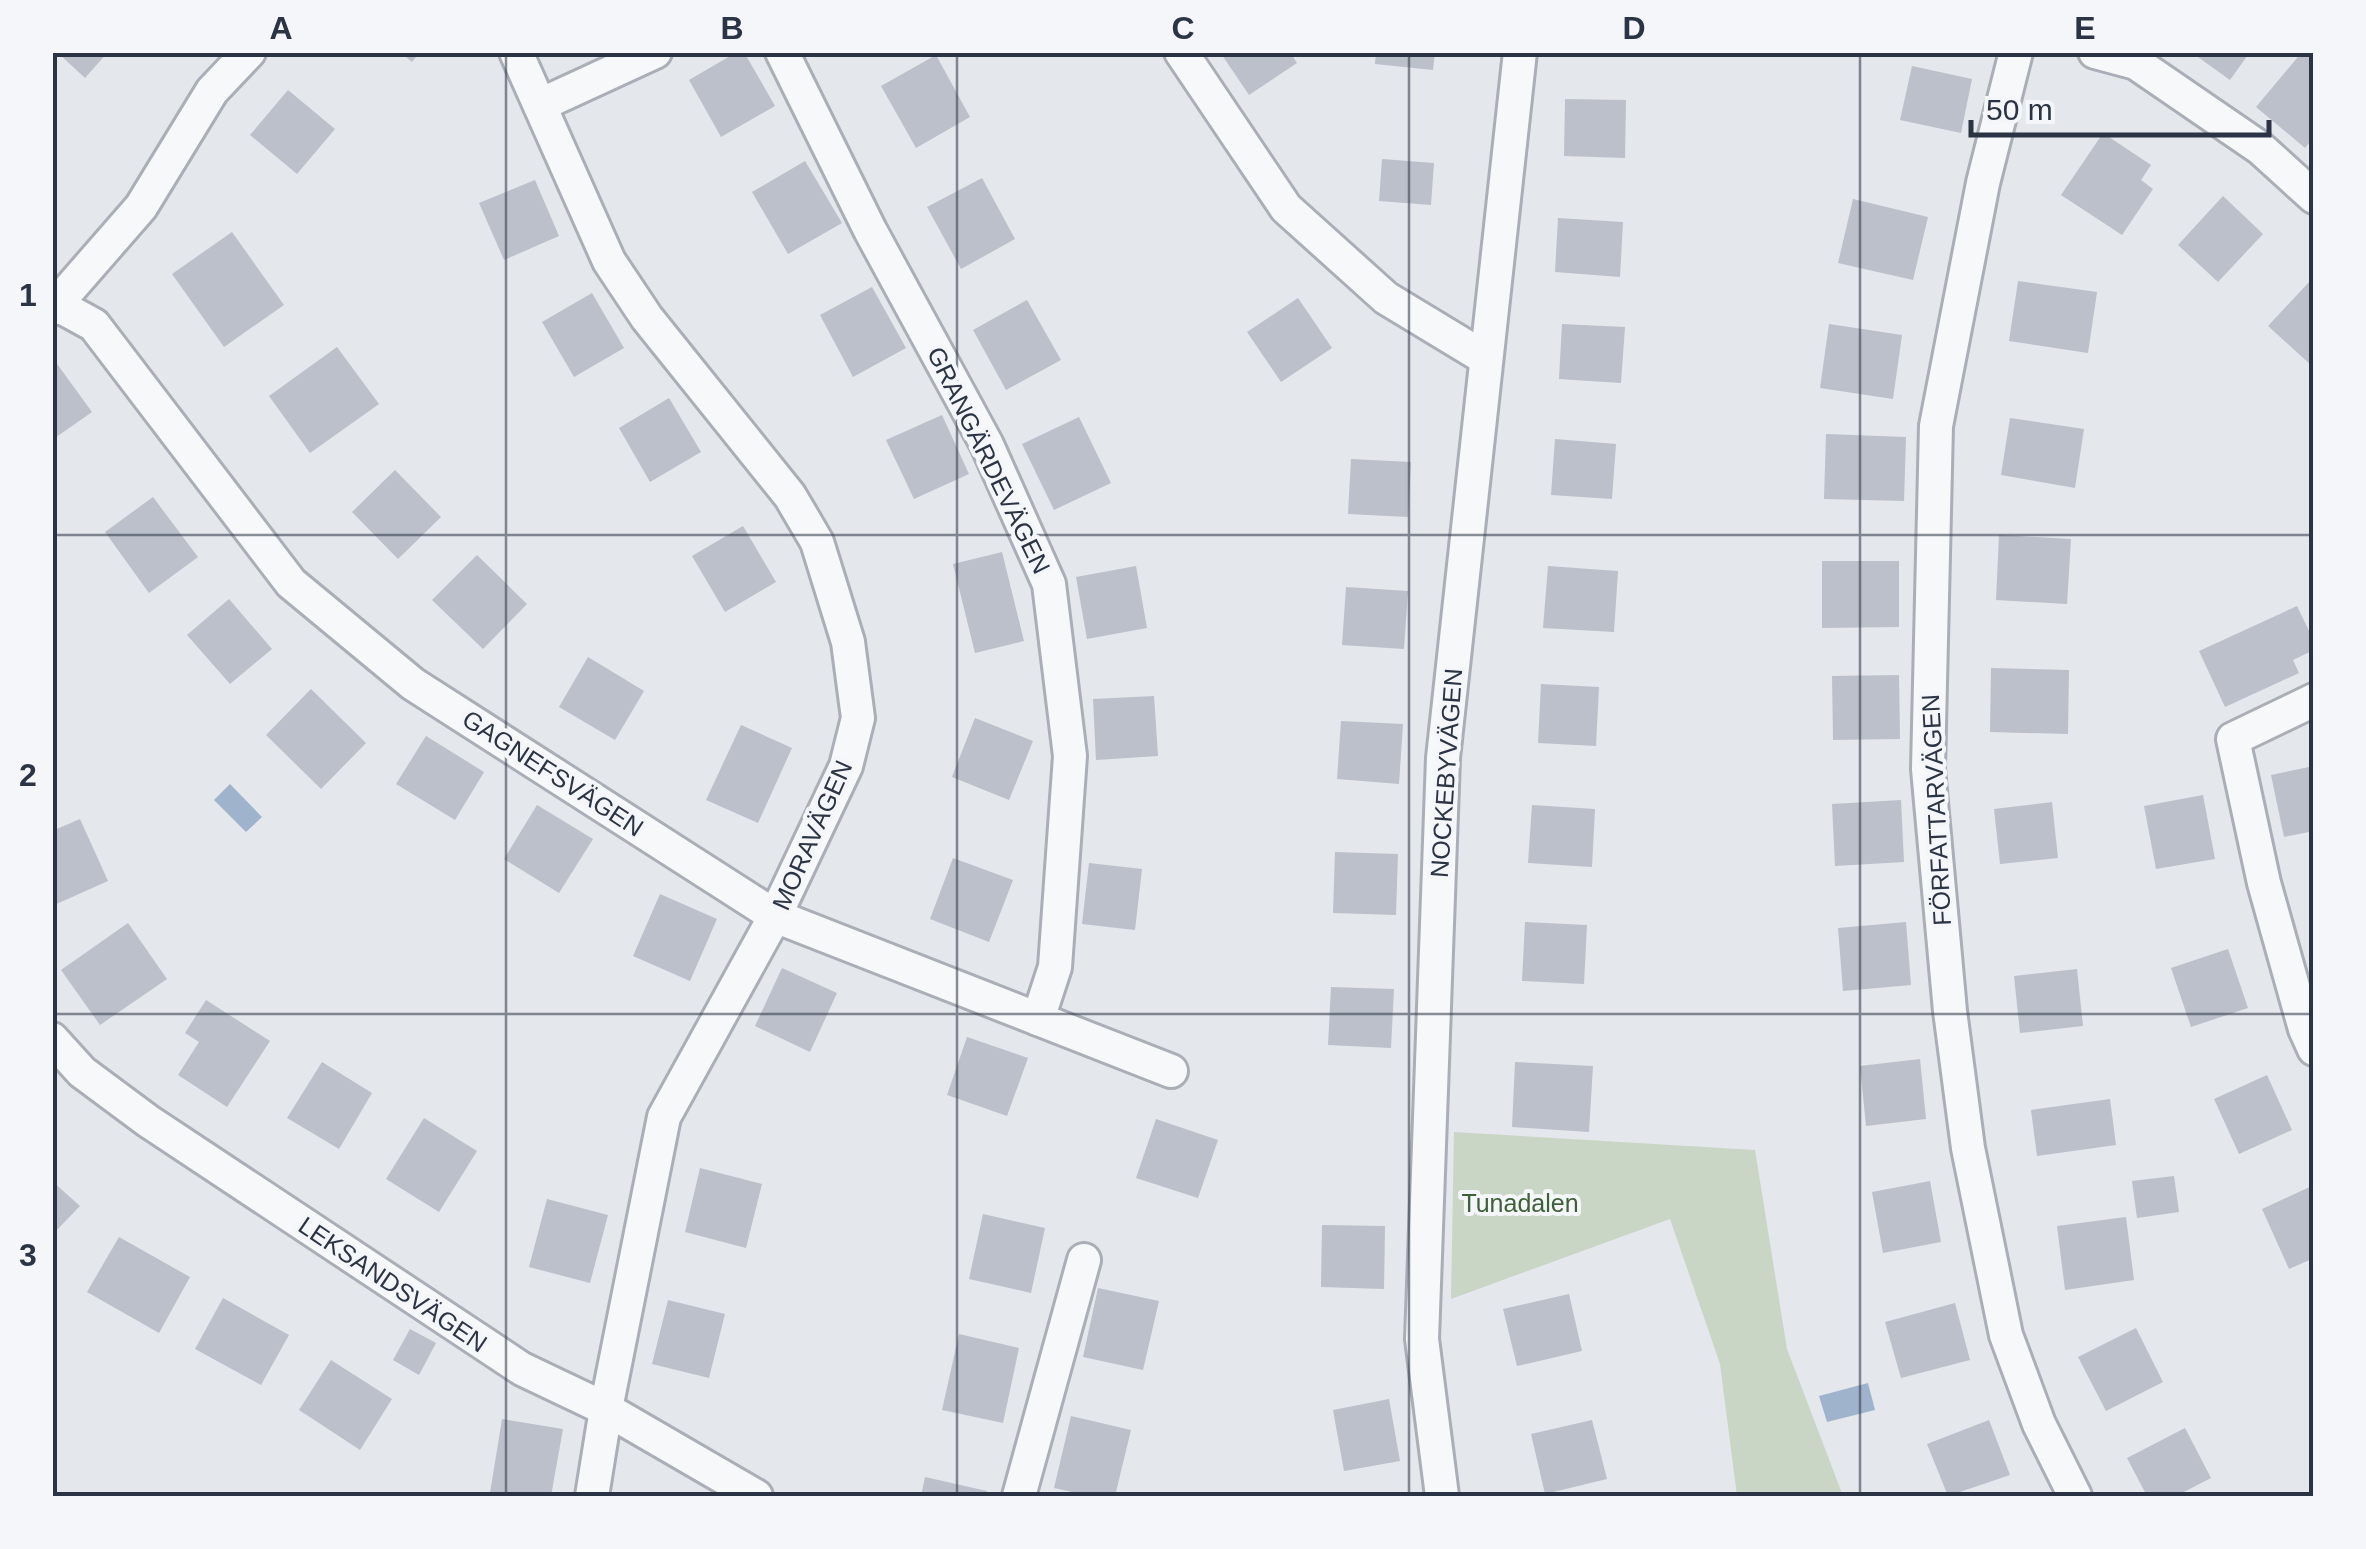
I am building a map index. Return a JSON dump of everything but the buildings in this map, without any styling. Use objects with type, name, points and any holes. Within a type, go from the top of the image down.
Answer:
[{"type":"street","points":[[54,305],[141,207],[212,91],[249,52]]},
{"type":"street","name":"MORAVÄGEN","points":[[516,52],[608,261],[647,318],[790,496],[817,542],[848,642],[858,718],[846,766],[775,916],[664,1117],[592,1496]]},
{"type":"street","points":[[540,105],[655,52]]},
{"type":"street","name":"GRANGÄRDEVÄGEN","points":[[782,52],[870,230],[987,445],[1050,584],[1070,756],[1055,967],[1038,1018]]},
{"type":"street","points":[[1181,52],[1286,208],[1386,298],[1485,358]]},
{"type":"street","name":"NOCKEBYVÄGEN","points":[[1442,1496],[1422,1339],[1443,758],[1520,52]]},
{"type":"street","name":"FÖRFATTARVÄGEN","points":[[2016,52],[1983,183],[1936,426],[1928,769],[1950,1011],[1966,1128],[2006,1335],[2039,1424],[2075,1496]]},
{"type":"street","points":[[2095,52],[2136,63],[2260,148],[2314,197]]},
{"type":"street","name":"GAGNEFSVÄGEN","points":[[54,305],[94,325],[291,584],[414,684],[775,916],[1171,1071]]},
{"type":"street","points":[[2314,700],[2233,738],[2264,883],[2314,1050]]},
{"type":"street","name":"LEKSANDSVÄGEN","points":[[52,1039],[82,1072],[148,1121],[522,1370],[606,1409],[756,1496]]},
{"type":"street","points":[[1020,1496],[1084,1260]]},
{"type":"green space","name":"Tunadalen","points":[[1454,1132],[1755,1150],[1787,1349],[1843,1496],[1737,1496],[1720,1364],[1670,1219],[1451,1299]]},
{"type":"water","points":[[230,784],[262,817],[246,832],[214,800]]},
{"type":"water","points":[[1868,1383],[1875,1410],[1827,1422],[1819,1396]]}]
